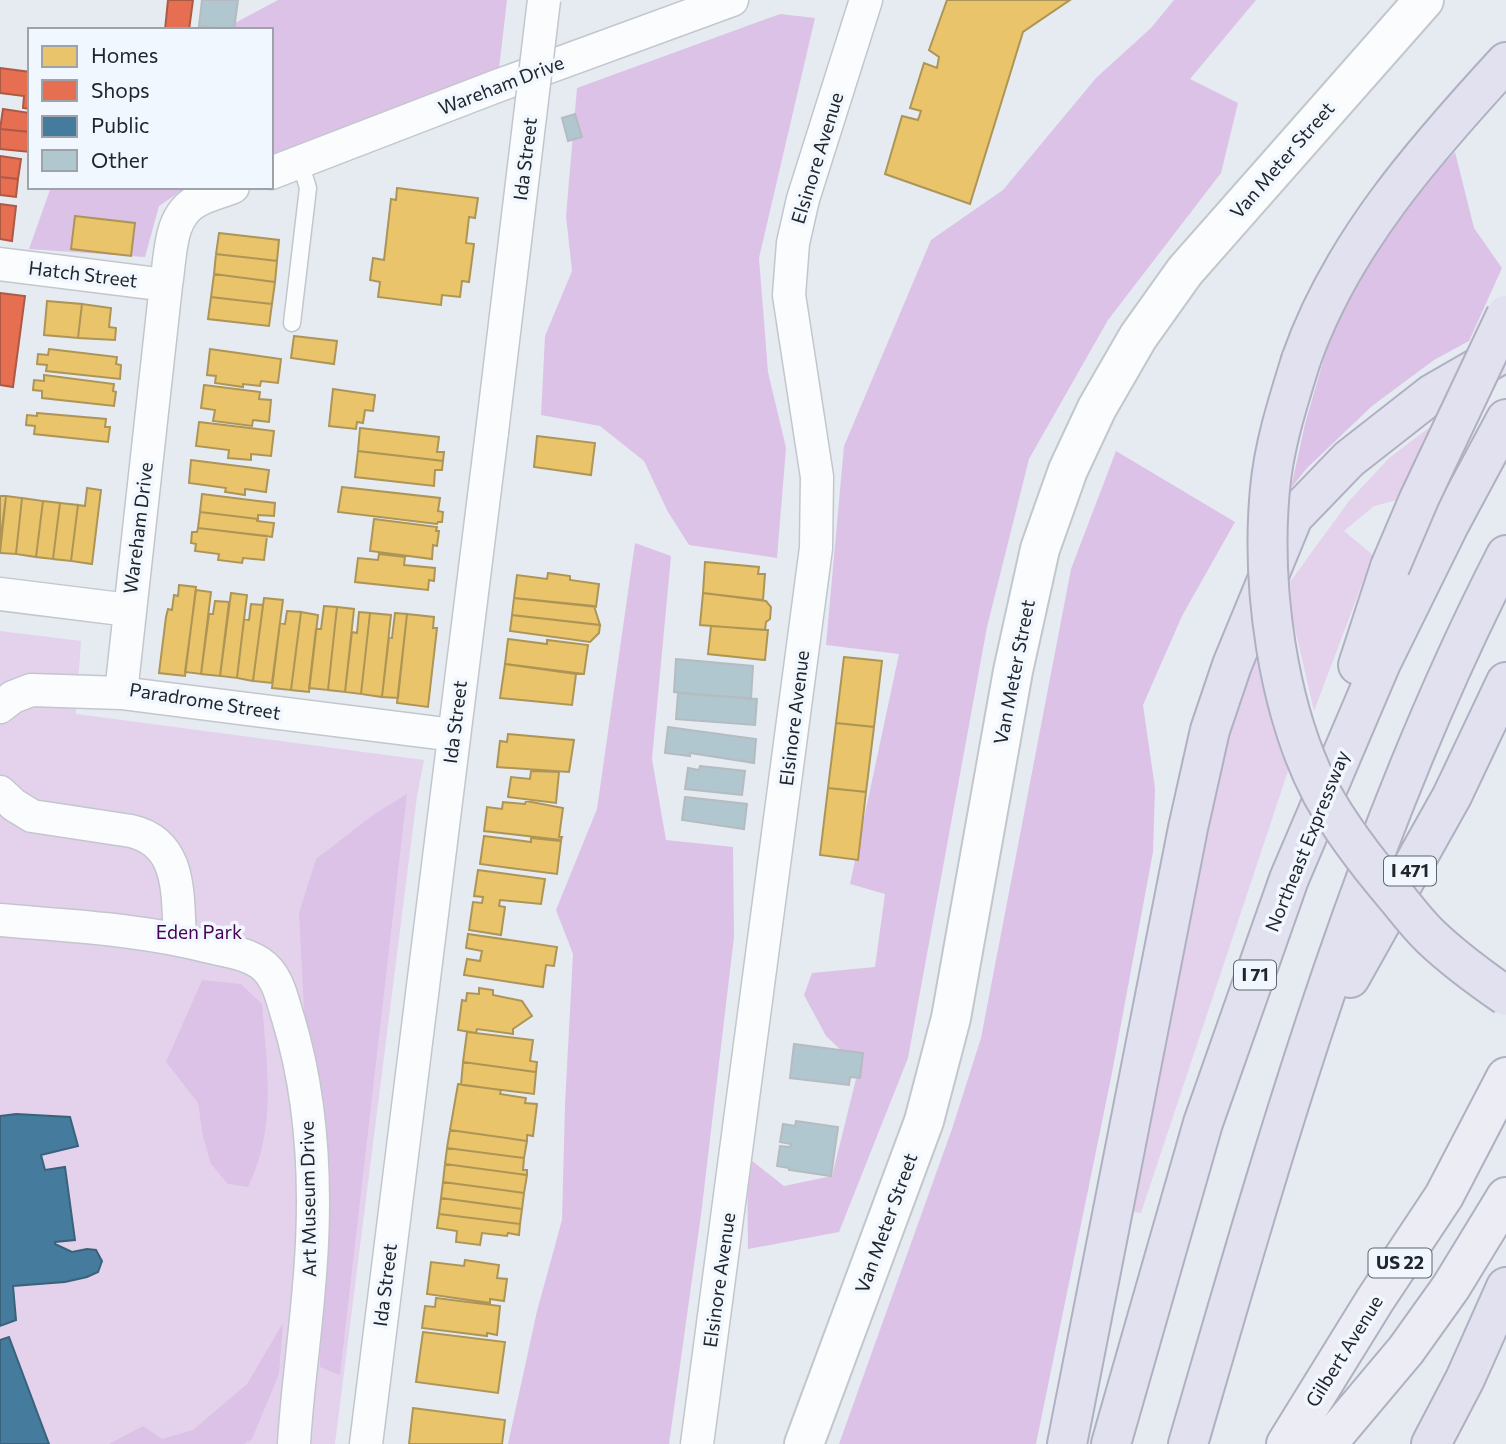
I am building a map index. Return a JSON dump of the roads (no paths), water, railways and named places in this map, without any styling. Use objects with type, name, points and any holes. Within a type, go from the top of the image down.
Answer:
[{"type":"highway","points":[[1506,62],[1451,122],[1393,195],[1342,272],[1313,326],[1283,420],[1270,488],[1268,545],[1268,584],[1283,682],[1300,741],[1322,792],[1357,850],[1429,936],[1506,996]]},
{"type":"highway","points":[[1289,879],[1390,567],[1506,315]]},
{"type":"highway","points":[[1067,1444],[1188,828],[1210,730],[1232,665],[1293,517],[1349,459],[1422,402],[1506,351]]},
{"type":"highway","name":"Northeast Expressway","points":[[1111,1444],[1203,1123],[1289,879],[1381,663],[1449,525],[1506,419]]},
{"type":"highway","points":[[1188,1444],[1296,1084],[1370,864],[1468,628],[1506,555]]},
{"type":"highway","name":"I 471","points":[[1306,1056],[1452,796],[1506,682]]},
{"type":"highway","points":[[1431,1444],[1465,1379],[1506,1287]]},
{"type":"main road","name":"Gilbert Avenue","points":[[1286,1444],[1444,1196],[1506,1077]]},
{"type":"main road","name":"Gilbert Avenue","points":[[1327,1444],[1406,1350],[1451,1287],[1506,1197]]},
{"type":"street","name":"Ida Street","points":[[366,1444],[544,0]]},
{"type":"street","name":"Wareham Drive","points":[[286,167],[732,0]]},
{"type":"street","name":"Elsinore Avenue","points":[[697,1444],[816,548],[817,477],[789,295],[793,243],[803,200],[866,0]]},
{"type":"street","name":"Van Meter Street","points":[[804,1444],[924,1121],[951,1018],[1013,671],[1040,550],[1068,470],[1097,408],[1138,337],[1185,271],[1424,0]]},
{"type":"street","name":"Wareham Drive","points":[[129,610],[174,230],[185,209],[196,201],[228,189]]},
{"type":"street","name":"Hatch Street","points":[[0,264],[166,285]]},
{"type":"street","points":[[0,594],[129,610]]},
{"type":"street","name":"Paradrome Street","points":[[129,610],[121,693],[454,735]]},
{"type":"street","points":[[0,707],[13,697],[31,690],[121,693]]},
{"type":"street","points":[[0,792],[13,805],[32,816],[131,831],[145,834],[156,842],[167,853],[172,865],[177,888],[180,938]]},
{"type":"street","name":"Art Museum Drive","points":[[0,920],[180,938],[245,955],[265,967],[279,989],[295,1040],[307,1105],[313,1201],[310,1283],[294,1444]]},
{"type":"lane","points":[[286,167],[308,188],[292,323]]},
{"type":"park label","name":"Eden Park","points":[[199,932]]}]
